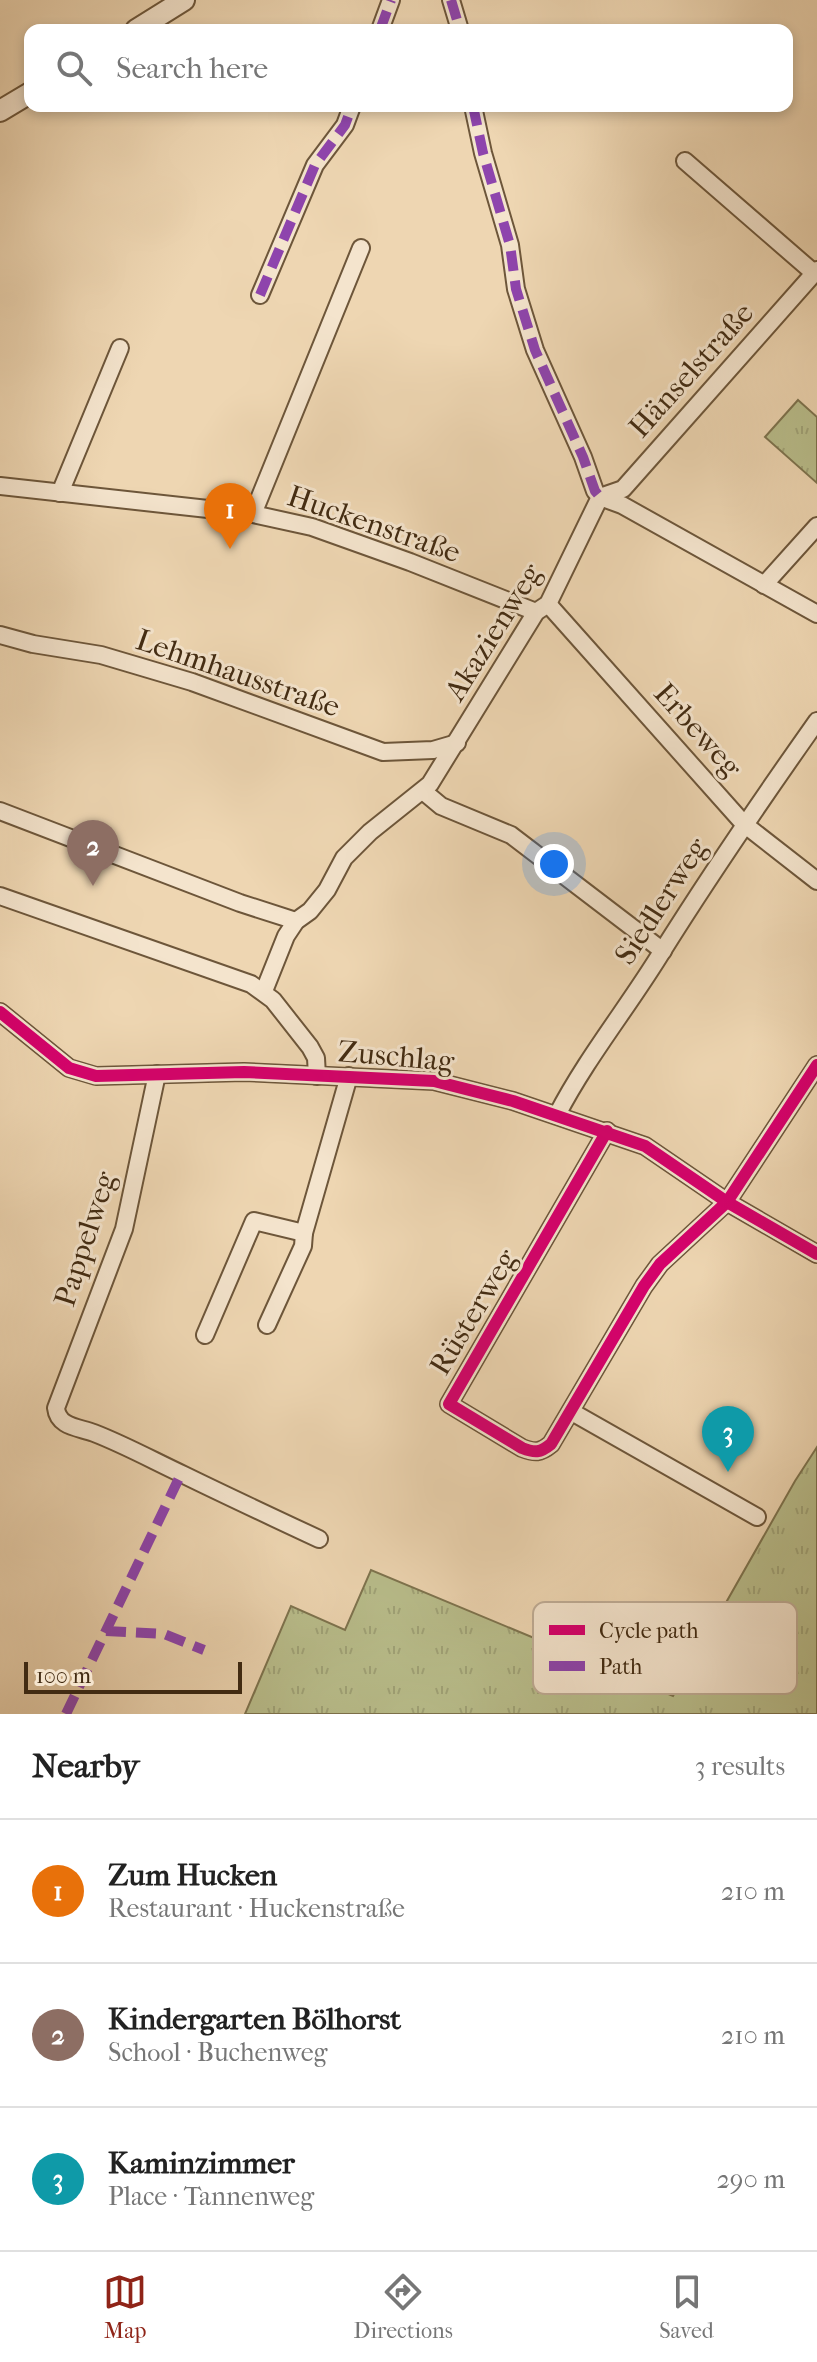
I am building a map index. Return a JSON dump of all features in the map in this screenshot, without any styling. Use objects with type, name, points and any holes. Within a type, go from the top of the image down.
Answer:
[{"type":"street","points":[[146,24],[184,0]]},
{"type":"street","points":[[382,24],[391,0]]},
{"type":"street","points":[[451,0],[458,24]]},
{"type":"street","points":[[0,111],[24,97]]},
{"type":"street","points":[[260,295],[315,165],[345,125],[350,112]]},
{"type":"street","points":[[474,112],[510,245],[516,289],[535,350],[595,491],[600,497],[622,505],[817,614]]},
{"type":"street","points":[[685,161],[816,271]]},
{"type":"street","points":[[253,514],[361,248]]},
{"type":"street","name":"Hänselstraße","points":[[600,497],[623,489],[816,271]]},
{"type":"street","points":[[60,493],[120,348]]},
{"type":"street","name":"Huckenstraße","points":[[0,486],[253,514],[312,527],[542,608]]},
{"type":"street","name":"Akazienweg","points":[[264,991],[281,947],[296,921],[310,911],[327,890],[344,858],[370,832],[430,784],[542,608],[600,497]]},
{"type":"street","points":[[764,585],[817,526]]},
{"type":"street","name":"Erbeweg","points":[[542,608],[744,824],[817,881]]},
{"type":"street","name":"Lehmhausstraße","points":[[0,635],[33,644],[101,655],[192,682],[383,752],[433,750],[457,743]]},
{"type":"street","name":"Siedlerweg","points":[[557,1115],[613,1022],[663,951],[744,824],[817,721]]},
{"type":"street","points":[[423,791],[441,806],[511,835],[663,951]]},
{"type":"street","points":[[0,811],[240,903],[296,921]]},
{"type":"street","points":[[0,896],[264,991],[310,1047],[316,1058],[317,1076]]},
{"type":"street","name":"Zuschlag","points":[[0,1012],[69,1068],[96,1076],[244,1072],[434,1081],[460,1086],[607,1131],[657,1153],[727,1202],[817,1254]]},
{"type":"street","name":"Rüsterweg","points":[[607,1131],[449,1404],[533,1452],[542,1452],[551,1444],[629,1310],[660,1264],[727,1202],[817,1065]]},
{"type":"street","name":"Pappelweg","points":[[157,1074],[124,1229],[56,1408],[58,1417],[70,1426],[94,1433],[152,1459],[319,1539]]},
{"type":"street","points":[[267,1325],[303,1246],[304,1233],[349,1076]]},
{"type":"street","points":[[205,1335],[254,1221],[304,1233]]},
{"type":"street","points":[[572,1412],[757,1517]]},
{"type":"green space","points":[[798,400],[817,417],[817,483],[765,437]]},
{"type":"green space","points":[[817,1447],[817,1714],[245,1714],[291,1606],[345,1630],[371,1570],[533,1638],[533,1694],[797,1694],[797,1602],[726,1602]]},
{"type":"marked path","points":[[382,24],[391,0]]},
{"type":"marked path","points":[[451,0],[458,24]]},
{"type":"marked path","points":[[260,295],[315,165],[345,125],[350,112]]},
{"type":"marked path","points":[[474,112],[510,245],[516,289],[535,350],[600,497]]},
{"type":"marked path","points":[[66,1714],[181,1474]]},
{"type":"marked path","points":[[106,1631],[164,1634],[204,1650]]},
{"type":"cycle path","points":[[0,1012],[69,1068],[96,1076],[244,1072],[434,1081],[513,1101],[645,1146],[727,1202],[817,1254]]},
{"type":"cycle path","points":[[607,1131],[449,1404],[530,1451],[540,1451],[551,1444],[644,1286],[660,1264],[727,1202],[817,1065]]},
{"type":"place","name":"Zum Hucken","points":[[230,549]]},
{"type":"place","name":"Kindergarten Bölhorst","points":[[93,886]]},
{"type":"place","name":"Kaminzimmer","points":[[728,1472]]}]
